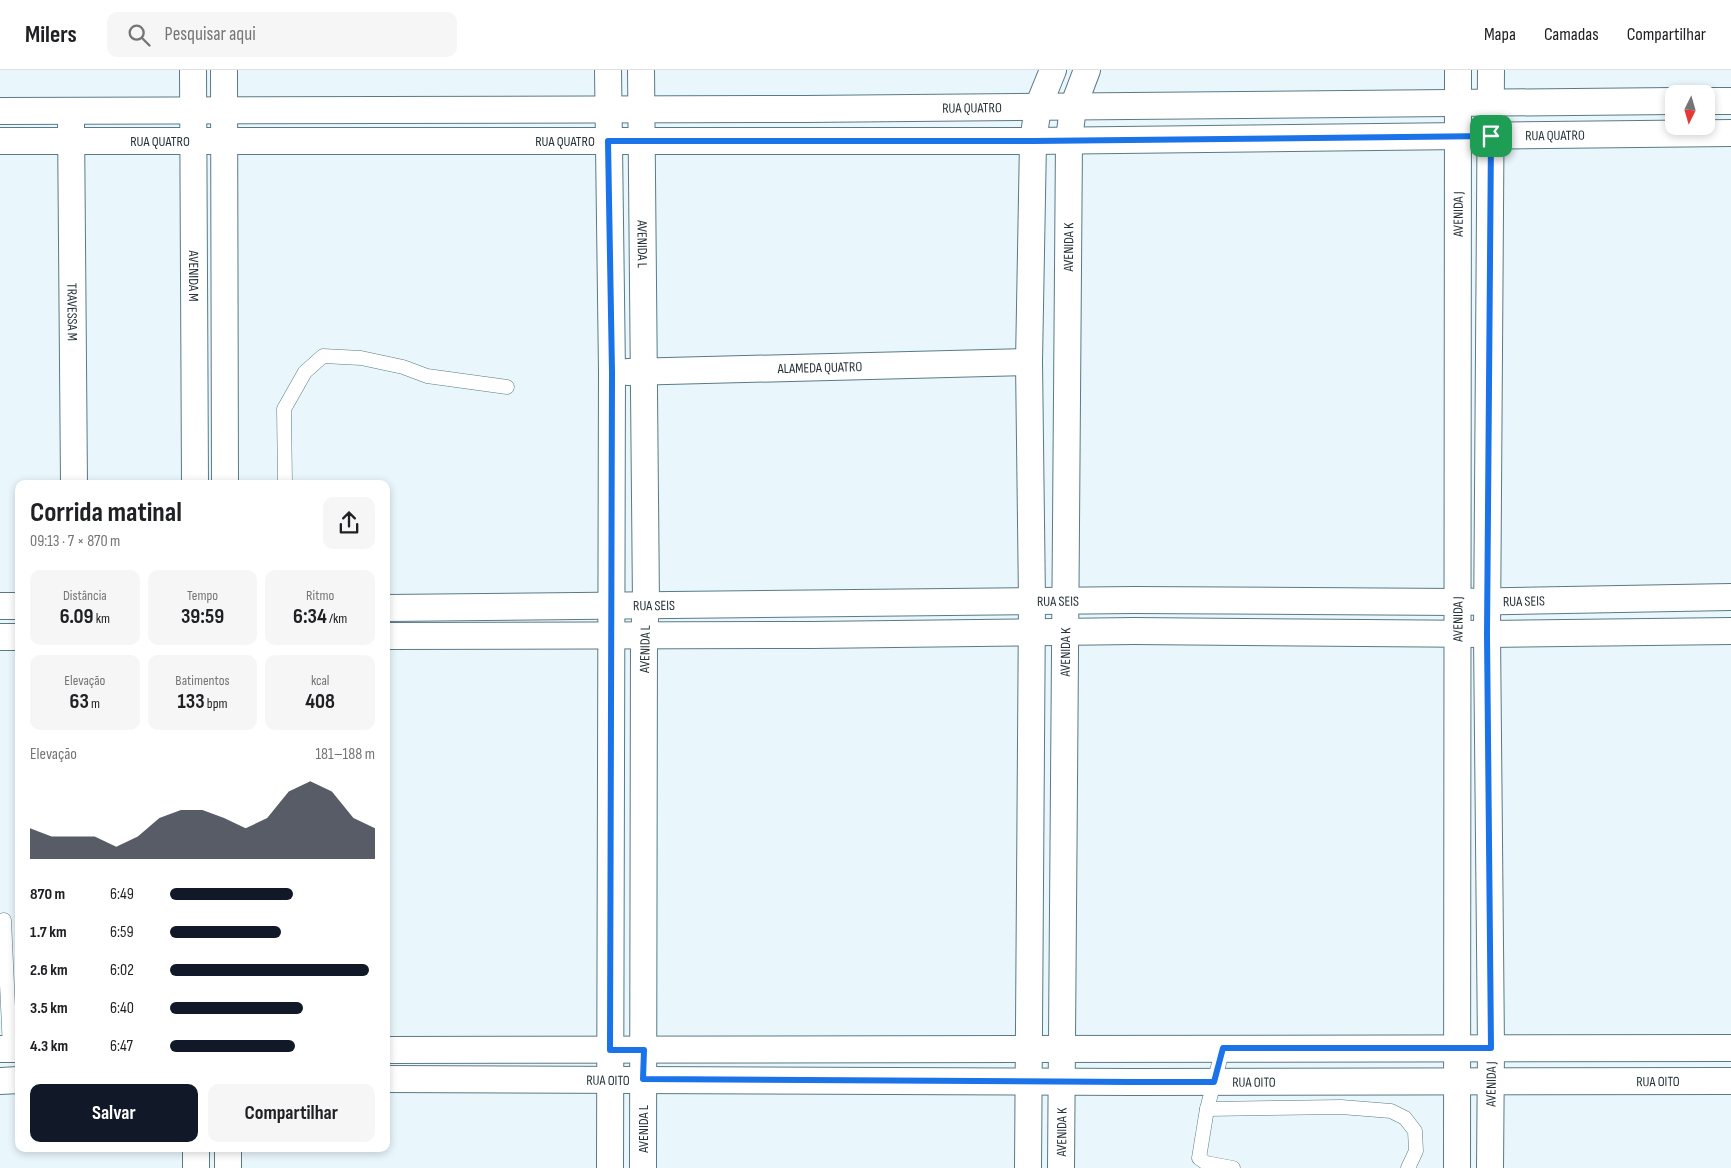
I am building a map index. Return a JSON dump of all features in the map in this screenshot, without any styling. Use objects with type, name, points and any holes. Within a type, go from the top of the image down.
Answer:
[{"type":"street","name":"AVENIDA M","points":[[193,70],[195,480]]},
{"type":"street","points":[[224,70],[225,480]]},
{"type":"street","points":[[608,70],[607,109],[612,372],[610,1168]]},
{"type":"street","name":"AVENIDA L","points":[[642,70],[646,371],[643,1168]]},
{"type":"street","points":[[1028,1168],[1032,602],[1029,362],[1033,141],[1038,107],[1053,70]]},
{"type":"street","name":"AVENIDA K","points":[[1061,1168],[1067,601],[1069,140],[1073,107],[1087,70]]},
{"type":"street","name":"AVENIDA J","points":[[1457,1168],[1456,602],[1458,70]]},
{"type":"street","name":"AVENIDA J","points":[[1490,1168],[1491,1048],[1487,634],[1491,70]]},
{"type":"street","points":[[1715,101],[1731,101]]},
{"type":"street","name":"RUA QUATRO","points":[[0,111],[1073,107],[1665,102]]},
{"type":"street","name":"TRAVESSA M","points":[[71,110],[74,480]]},
{"type":"street","name":"RUA QUATRO","points":[[0,141],[1033,141],[1731,133]]},
{"type":"street","name":"ALAMEDA QUATRO","points":[[612,372],[1029,362]]},
{"type":"street","name":"RUA SEIS","points":[[390,608],[611,604],[1067,601],[1488,602],[1731,597]]},
{"type":"street","points":[[0,606],[15,606]]},
{"type":"street","points":[[390,636],[644,636],[1066,632],[1487,634],[1731,631]]},
{"type":"street","points":[[0,637],[15,637]]},
{"type":"street","name":"RUA OITO","points":[[390,1050],[1731,1048]]},
{"type":"street","name":"RUA OITO","points":[[390,1079],[1028,1082],[1731,1081]]},
{"type":"street","points":[[0,1081],[15,1080]]},
{"type":"street","points":[[196,1152],[196,1168]]},
{"type":"street","points":[[228,1152],[228,1168]]},
{"type":"lane","points":[[284,480],[284,409],[305,372],[323,356],[361,358],[402,367],[427,376],[507,386]]},
{"type":"lane","points":[[4,920],[10,1049]]},
{"type":"lane","points":[[1223,1048],[1207,1109],[1199,1158],[1206,1163],[1233,1168]]},
{"type":"lane","points":[[1207,1109],[1341,1107],[1391,1111],[1404,1118],[1415,1131],[1416,1151],[1408,1168]]},
{"type":"route","points":[[1491,136],[1487,634],[1491,1048],[1223,1048],[1214,1082],[643,1079],[644,1050],[610,1050],[612,372],[608,141],[1033,141],[1491,136]]}]
